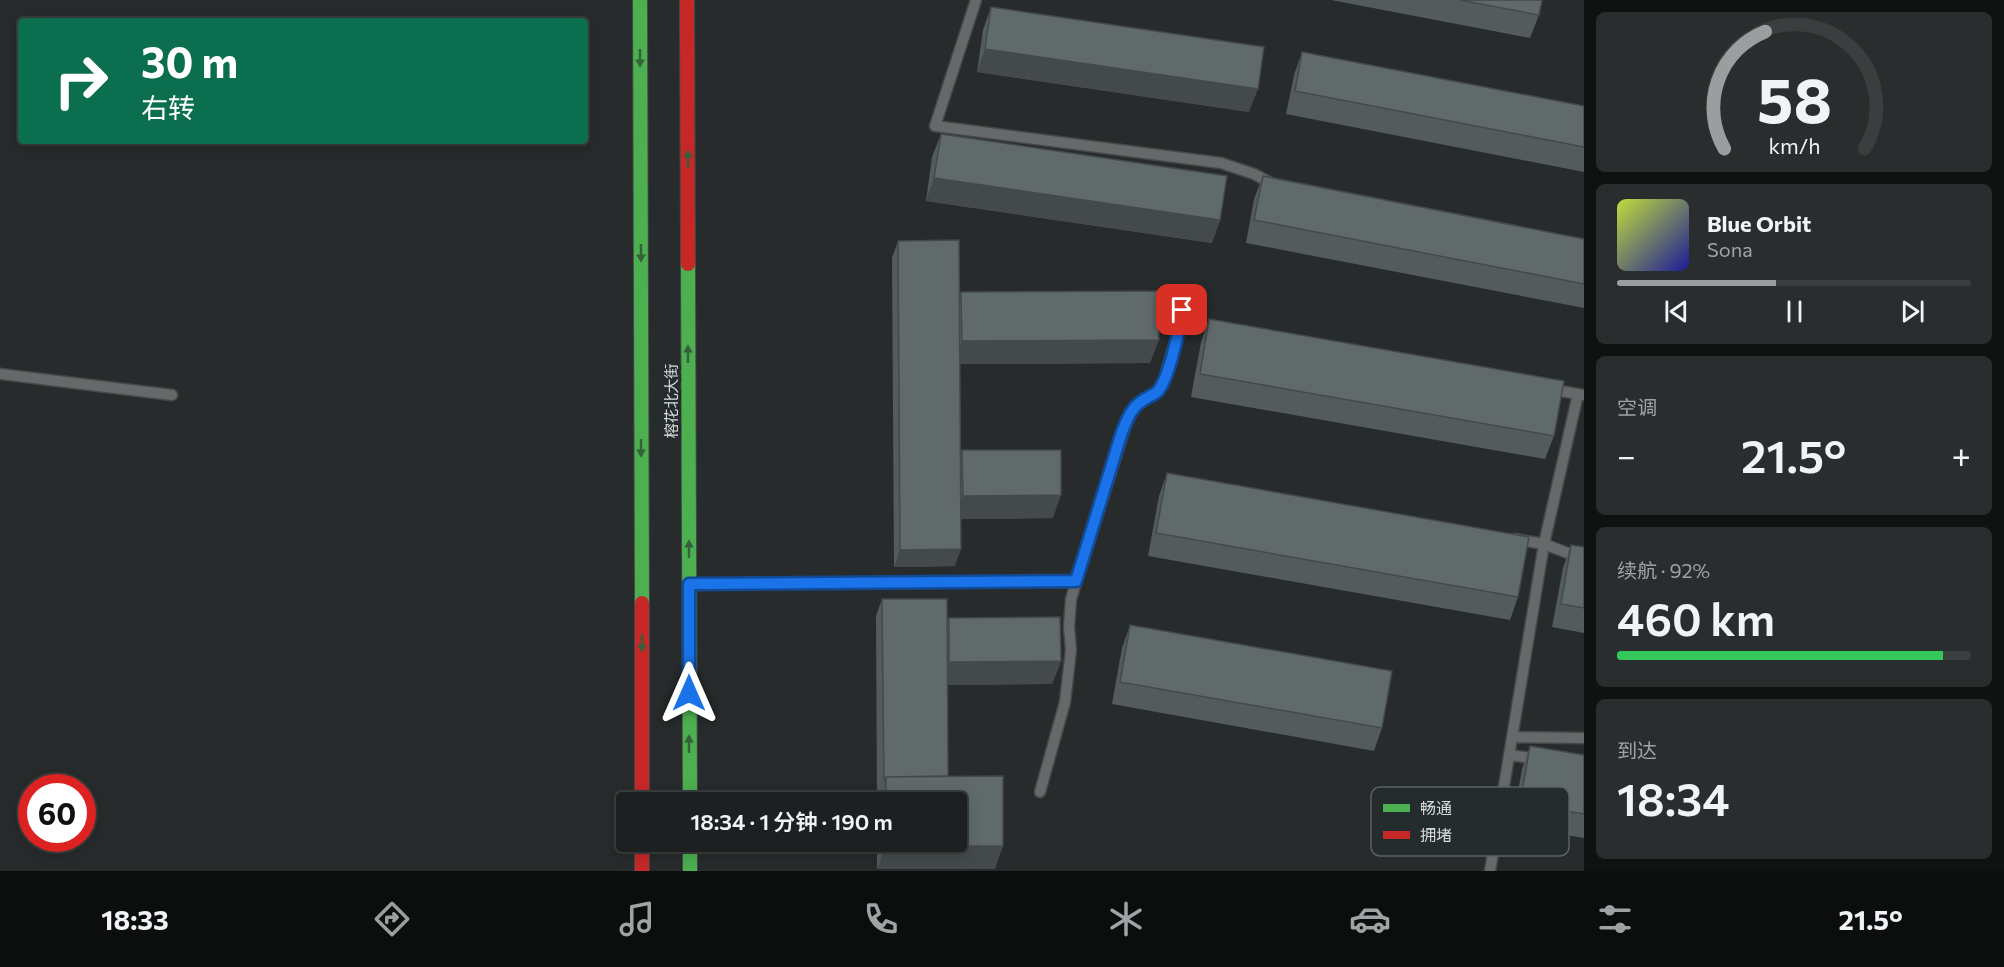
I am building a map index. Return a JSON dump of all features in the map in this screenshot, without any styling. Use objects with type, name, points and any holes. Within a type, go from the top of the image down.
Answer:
[{"type":"main road","name":"榕花北大街","points":[[640,0],[642,792]]},
{"type":"main road","name":"榕花北大街","points":[[687,0],[690,792]]},
{"type":"main road","points":[[642,852],[642,871]]},
{"type":"main road","points":[[690,852],[690,871]]},
{"type":"lane","points":[[976,0],[936,126],[1221,163],[1289,189]]},
{"type":"lane","points":[[1040,792],[1065,702],[1071,650],[1068,627],[1071,599],[1076,581],[1130,412],[1140,402],[1156,393],[1163,382],[1180,325],[1182,310],[1171,299],[1136,299]]},
{"type":"lane","points":[[0,374],[172,395]]},
{"type":"lane","points":[[1504,787],[1544,544],[1581,394],[1542,388]]},
{"type":"lane","points":[[1498,536],[1544,544],[1573,555],[1584,556]]},
{"type":"lane","points":[[689,584],[1076,581]]},
{"type":"lane","points":[[1512,736],[1584,738]]},
{"type":"lane","points":[[1509,755],[1552,762]]},
{"type":"lane","points":[[1490,871],[1492,856]]},
{"type":"building","points":[[1460,0],[1542,0],[1539,15]]},
{"type":"building","points":[[991,7],[1264,47],[1258,89],[985,49]]},
{"type":"building","points":[[1302,52],[1584,106],[1584,147],[1295,91]]},
{"type":"building","points":[[941,134],[1227,176],[1220,220],[934,178]]},
{"type":"building","points":[[1263,176],[1584,239],[1584,284],[1254,220]]},
{"type":"building","points":[[959,240],[961,549],[900,550],[898,241]]},
{"type":"building","points":[[1158,291],[1159,340],[962,341],[961,292]]},
{"type":"building","points":[[1209,319],[1564,381],[1554,436],[1200,374]]},
{"type":"building","points":[[962,450],[1061,450],[1061,495],[963,496]]},
{"type":"building","points":[[1167,473],[1529,537],[1518,597],[1156,533]]},
{"type":"building","points":[[1571,545],[1584,547],[1584,608],[1561,604]]},
{"type":"building","points":[[882,599],[947,599],[948,776],[886,777],[884,782]]},
{"type":"building","points":[[1060,617],[1061,661],[949,662],[949,618]]},
{"type":"building","points":[[1130,625],[1392,671],[1382,728],[1120,682]]},
{"type":"building","points":[[1530,746],[1584,755],[1584,814],[1569,811],[1569,787],[1523,787]]},
{"type":"building","points":[[1003,776],[1003,846],[967,846],[967,792],[886,792],[886,777]]},
{"type":"traffic: fast","points":[[640,0],[642,603]]},
{"type":"traffic: fast","points":[[688,264],[690,792]]},
{"type":"traffic: fast","points":[[690,852],[690,871]]},
{"type":"traffic: jam","points":[[687,0],[688,264]]},
{"type":"traffic: jam","points":[[642,603],[642,792]]},
{"type":"traffic: jam","points":[[642,852],[642,871]]},
{"type":"route","points":[[689,693],[689,584],[1076,581],[1122,432],[1130,412],[1140,402],[1156,393],[1163,382],[1180,325],[1182,310]]}]
